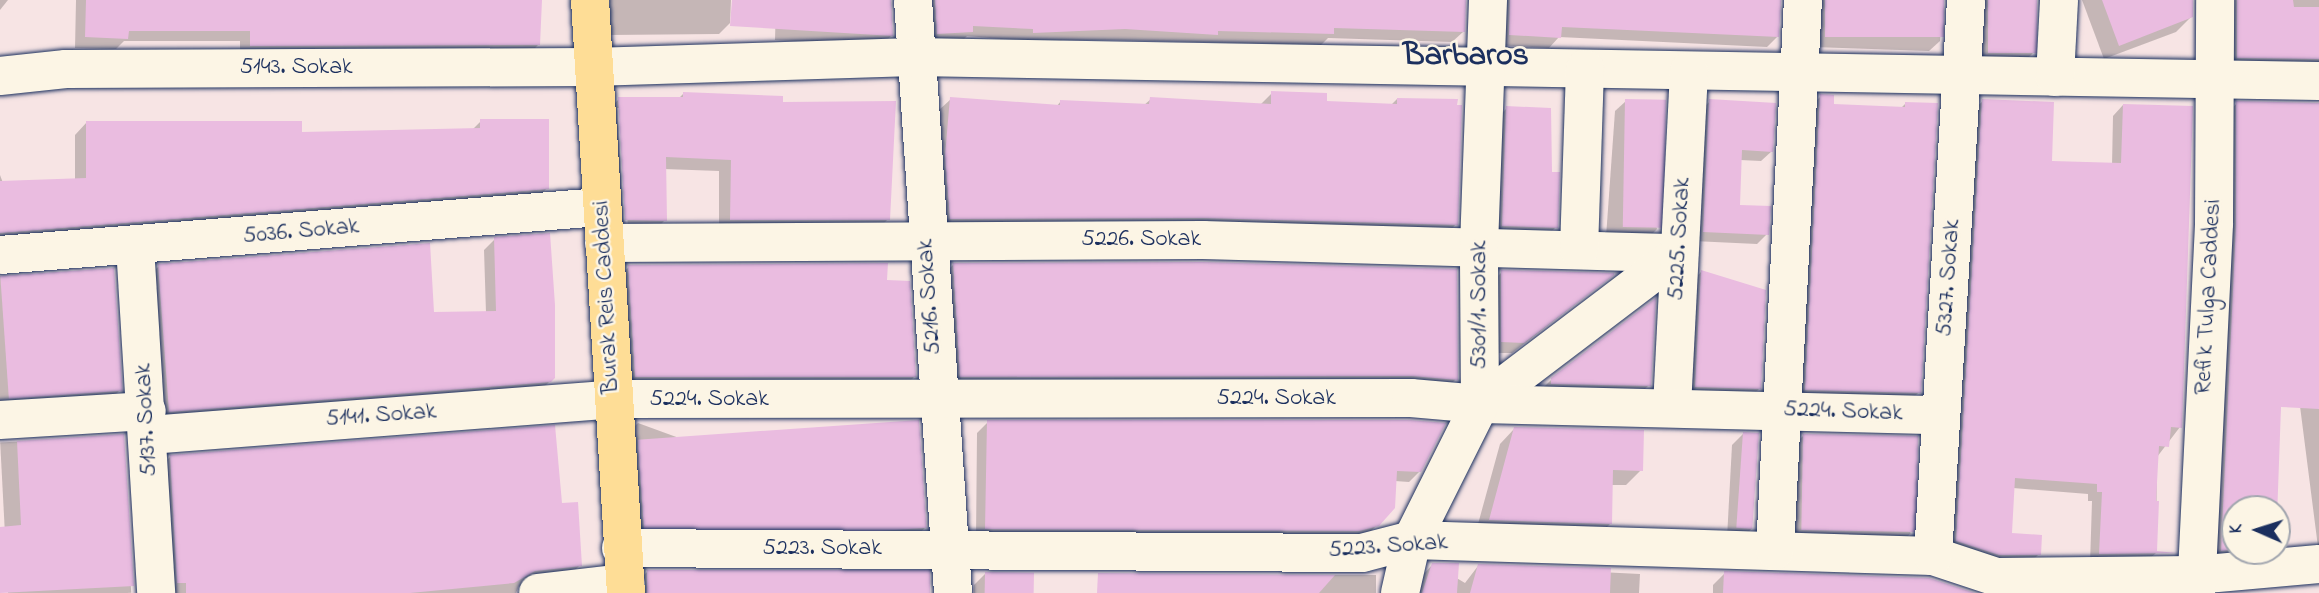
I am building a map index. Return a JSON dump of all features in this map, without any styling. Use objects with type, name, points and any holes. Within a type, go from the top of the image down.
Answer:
[{"type":"main road","name":"Burak Reis Caddesi","points":[[590,0],[624,575]]},
{"type":"street","name":"5216. Sokak","points":[[913,0],[914,57],[937,402],[953,593]]},
{"type":"street","name":"5301/1. Sokak","points":[[1400,593],[1412,540],[1480,404],[1479,246],[1489,66],[1488,0]]},
{"type":"street","points":[[1775,550],[1780,410],[1803,0]]},
{"type":"street","name":"5327. Sokak","points":[[1933,556],[1966,0]]},
{"type":"street","points":[[2055,77],[2059,0]]},
{"type":"street","name":"Refik Tulga Caddesi","points":[[2196,584],[2217,79],[2215,0]]},
{"type":"street","name":"5143. Sokak","points":[[0,76],[66,69],[592,67],[914,57],[2319,80]]},
{"type":"street","points":[[1579,250],[1585,69]]},
{"type":"street","name":"5225. Sokak","points":[[1672,407],[1689,71]]},
{"type":"street","name":"5226. Sokak","points":[[602,225],[927,240],[1479,246],[1679,253]]},
{"type":"street","name":"5036. Sokak","points":[[0,255],[135,246],[602,225]]},
{"type":"street","name":"5137. Sokak","points":[[135,246],[148,423],[156,593]]},
{"type":"street","points":[[1480,404],[1679,253]]},
{"type":"street","name":"5224. Sokak","points":[[613,399],[937,402],[1411,398],[1480,404],[1940,415]]},
{"type":"street","name":"5141. Sokak","points":[[0,420],[148,423],[613,399]]},
{"type":"street","name":"5223. Sokak","points":[[538,593],[624,575],[949,551],[1362,553],[1412,540],[1933,556],[1996,577],[2196,584],[2319,564]]},
{"type":"building","points":[[86,0],[542,0],[540,45],[250,46],[250,31],[129,31],[128,39],[85,37]]},
{"type":"building","points":[[732,0],[891,0],[893,36],[730,26]]},
{"type":"building","points":[[935,0],[1466,0],[1465,32],[1334,28],[1334,34],[1218,31],[1218,35],[1125,29],[1033,33],[1033,29],[973,26],[973,32],[937,34]]},
{"type":"building","points":[[1510,0],[1781,0],[1779,37],[1562,27],[1561,38],[1509,35]]},
{"type":"building","points":[[1825,0],[1944,0],[1944,37],[1825,37]]},
{"type":"building","points":[[1988,0],[2037,0],[2037,53],[1988,53]]},
{"type":"building","points":[[2102,0],[2193,0],[2193,17],[2119,46]]},
{"type":"building","points":[[2237,0],[2293,0],[2294,7],[2319,7],[2319,59],[2237,58]]},
{"type":"building","points":[[1271,91],[1327,93],[1327,101],[1397,104],[1397,98],[1458,99],[1457,105],[1462,105],[1458,225],[1203,218],[950,219],[945,156],[950,97],[1060,105],[1060,100],[1149,104],[1150,97],[1271,104]]},
{"type":"building","points":[[683,92],[783,96],[783,102],[896,101],[890,220],[730,220],[731,160],[666,157],[667,221],[625,220],[618,97],[683,97]]},
{"type":"building","points":[[1820,94],[1834,95],[1834,104],[1905,107],[1905,102],[1938,103],[1921,393],[1805,390]]},
{"type":"building","points":[[1625,99],[1666,100],[1664,228],[1623,227]]},
{"type":"building","points":[[1709,99],[1776,103],[1773,152],[1742,150],[1740,205],[1771,206],[1769,235],[1703,232]]},
{"type":"building","points":[[1982,99],[2054,102],[2052,161],[2121,163],[2123,104],[2193,106],[2182,428],[2171,427],[2169,447],[2159,446],[2156,501],[2159,501],[2157,551],[2176,553],[2099,554],[2102,492],[2097,492],[2097,484],[2015,478],[2012,533],[2042,535],[2041,555],[1999,555],[1956,541]]},
{"type":"building","points":[[2236,101],[2319,103],[2319,409],[2281,407],[2278,495],[2224,495],[2236,224]]},
{"type":"building","points":[[1506,106],[1551,108],[1552,172],[1560,172],[1558,228],[1502,226]]},
{"type":"building","points":[[480,119],[549,119],[549,189],[0,233],[0,181],[86,178],[86,121],[302,121],[302,132],[480,128]]},
{"type":"building","points":[[550,233],[555,305],[555,378],[551,382],[169,412],[158,264],[430,243],[434,312],[496,311],[494,237]]},
{"type":"building","points":[[1203,262],[1457,269],[1458,380],[1411,376],[960,377],[953,263]]},
{"type":"building","points":[[888,263],[887,280],[910,281],[916,377],[635,377],[628,265]]},
{"type":"building","points":[[114,268],[123,391],[9,399],[0,276]]},
{"type":"building","points":[[1501,270],[1614,275],[1524,343],[1501,342]]},
{"type":"building","points":[[1701,270],[1766,290],[1761,389],[1695,387]]},
{"type":"building","points":[[1656,298],[1651,386],[1551,384],[1551,378]]},
{"type":"building","points":[[919,420],[927,528],[645,547],[638,440]]},
{"type":"building","points":[[987,420],[1410,420],[1446,423],[1421,472],[1397,471],[1395,508],[1379,526],[1359,531],[985,529]]},
{"type":"building","points":[[555,425],[562,503],[578,502],[582,566],[535,571],[514,583],[410,593],[186,593],[186,583],[177,583],[170,455]]},
{"type":"building","points":[[1514,427],[1644,430],[1643,471],[1613,470],[1612,524],[1489,520]]},
{"type":"building","points":[[1743,432],[1759,433],[1752,529],[1736,528]]},
{"type":"building","points":[[124,434],[134,586],[0,593],[0,527],[21,525],[17,441]]},
{"type":"building","points":[[1803,434],[1918,436],[1916,532],[1801,530]]},
{"type":"building","points":[[1432,563],[1459,563],[1457,593],[1422,593]]},
{"type":"building","points":[[1478,564],[1611,568],[1610,593],[1470,593]]},
{"type":"building","points":[[647,570],[930,570],[930,593],[647,593]]},
{"type":"building","points":[[1724,571],[1929,578],[1975,593],[1723,593]]},
{"type":"building","points":[[985,572],[1034,573],[1034,593],[985,593]]},
{"type":"building","points":[[1098,573],[1335,575],[1319,593],[1097,593]]},
{"type":"district","name":"Barbaros","points":[[1466,57]]}]
